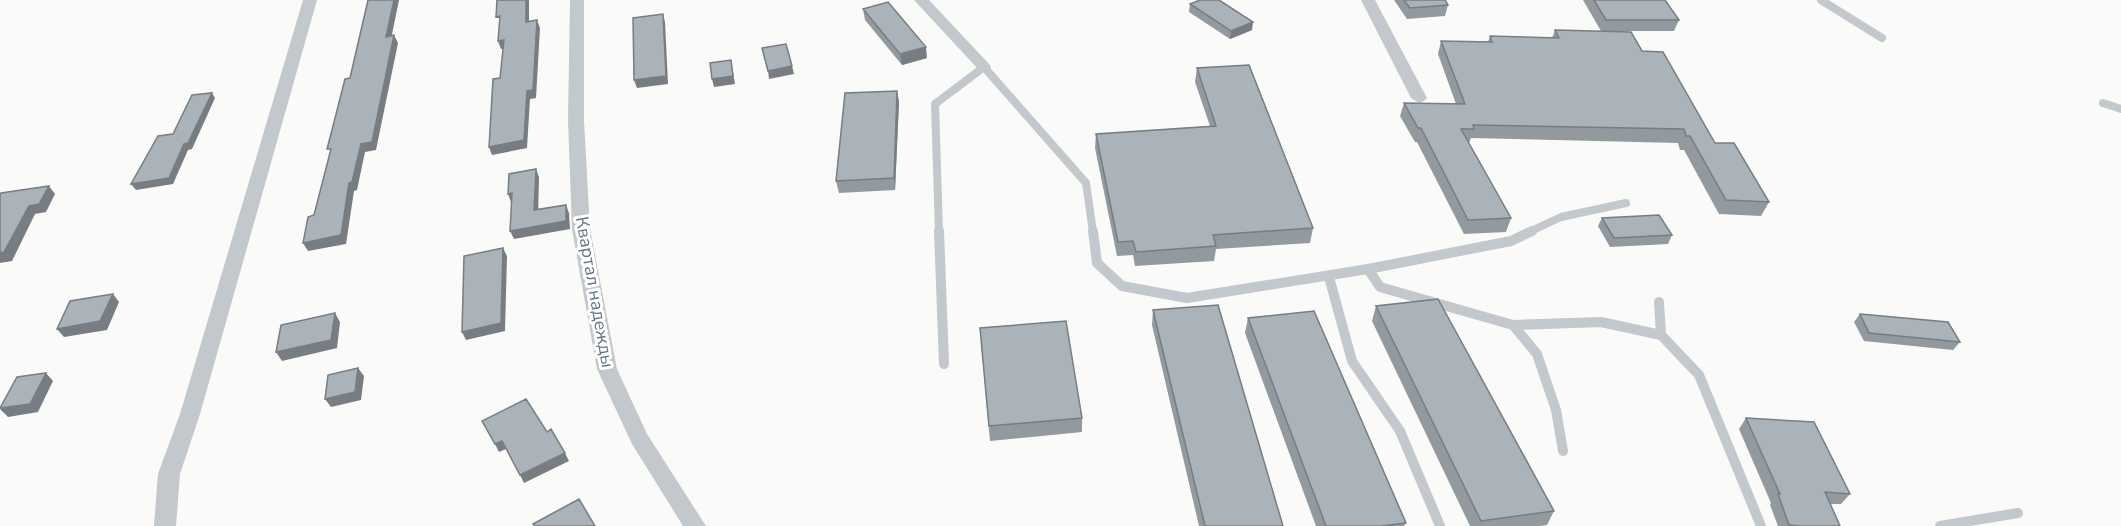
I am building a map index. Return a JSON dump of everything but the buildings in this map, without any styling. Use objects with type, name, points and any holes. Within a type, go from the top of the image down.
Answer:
[{"type":"street","points":[[165,526],[169,474],[190,414],[310,0]]},
{"type":"street","name":"Квартал надежды","points":[[577,0],[576,121],[581,229],[607,369],[639,438],[695,526]]},
{"type":"street","points":[[921,0],[984,67]]},
{"type":"street","points":[[1368,0],[1419,98]]},
{"type":"lane","points":[[1821,0],[1882,38]]},
{"type":"lane","points":[[944,364],[935,104],[984,67],[1086,183],[1097,263],[1122,286],[1187,298],[1329,277],[1511,241],[1561,217],[1626,203]]},
{"type":"lane","points":[[2103,103],[2121,110]]},
{"type":"lane","points":[[1368,269],[1380,287],[1513,325],[1602,322],[1660,335],[1700,375],[1761,526]]},
{"type":"lane","points":[[1329,277],[1352,361],[1400,431],[1440,526]]},
{"type":"lane","points":[[1659,303],[1660,335]]},
{"type":"lane","points":[[1513,325],[1537,354],[1556,410],[1563,451]]},
{"type":"lane","points":[[1940,526],[2018,513]]}]
